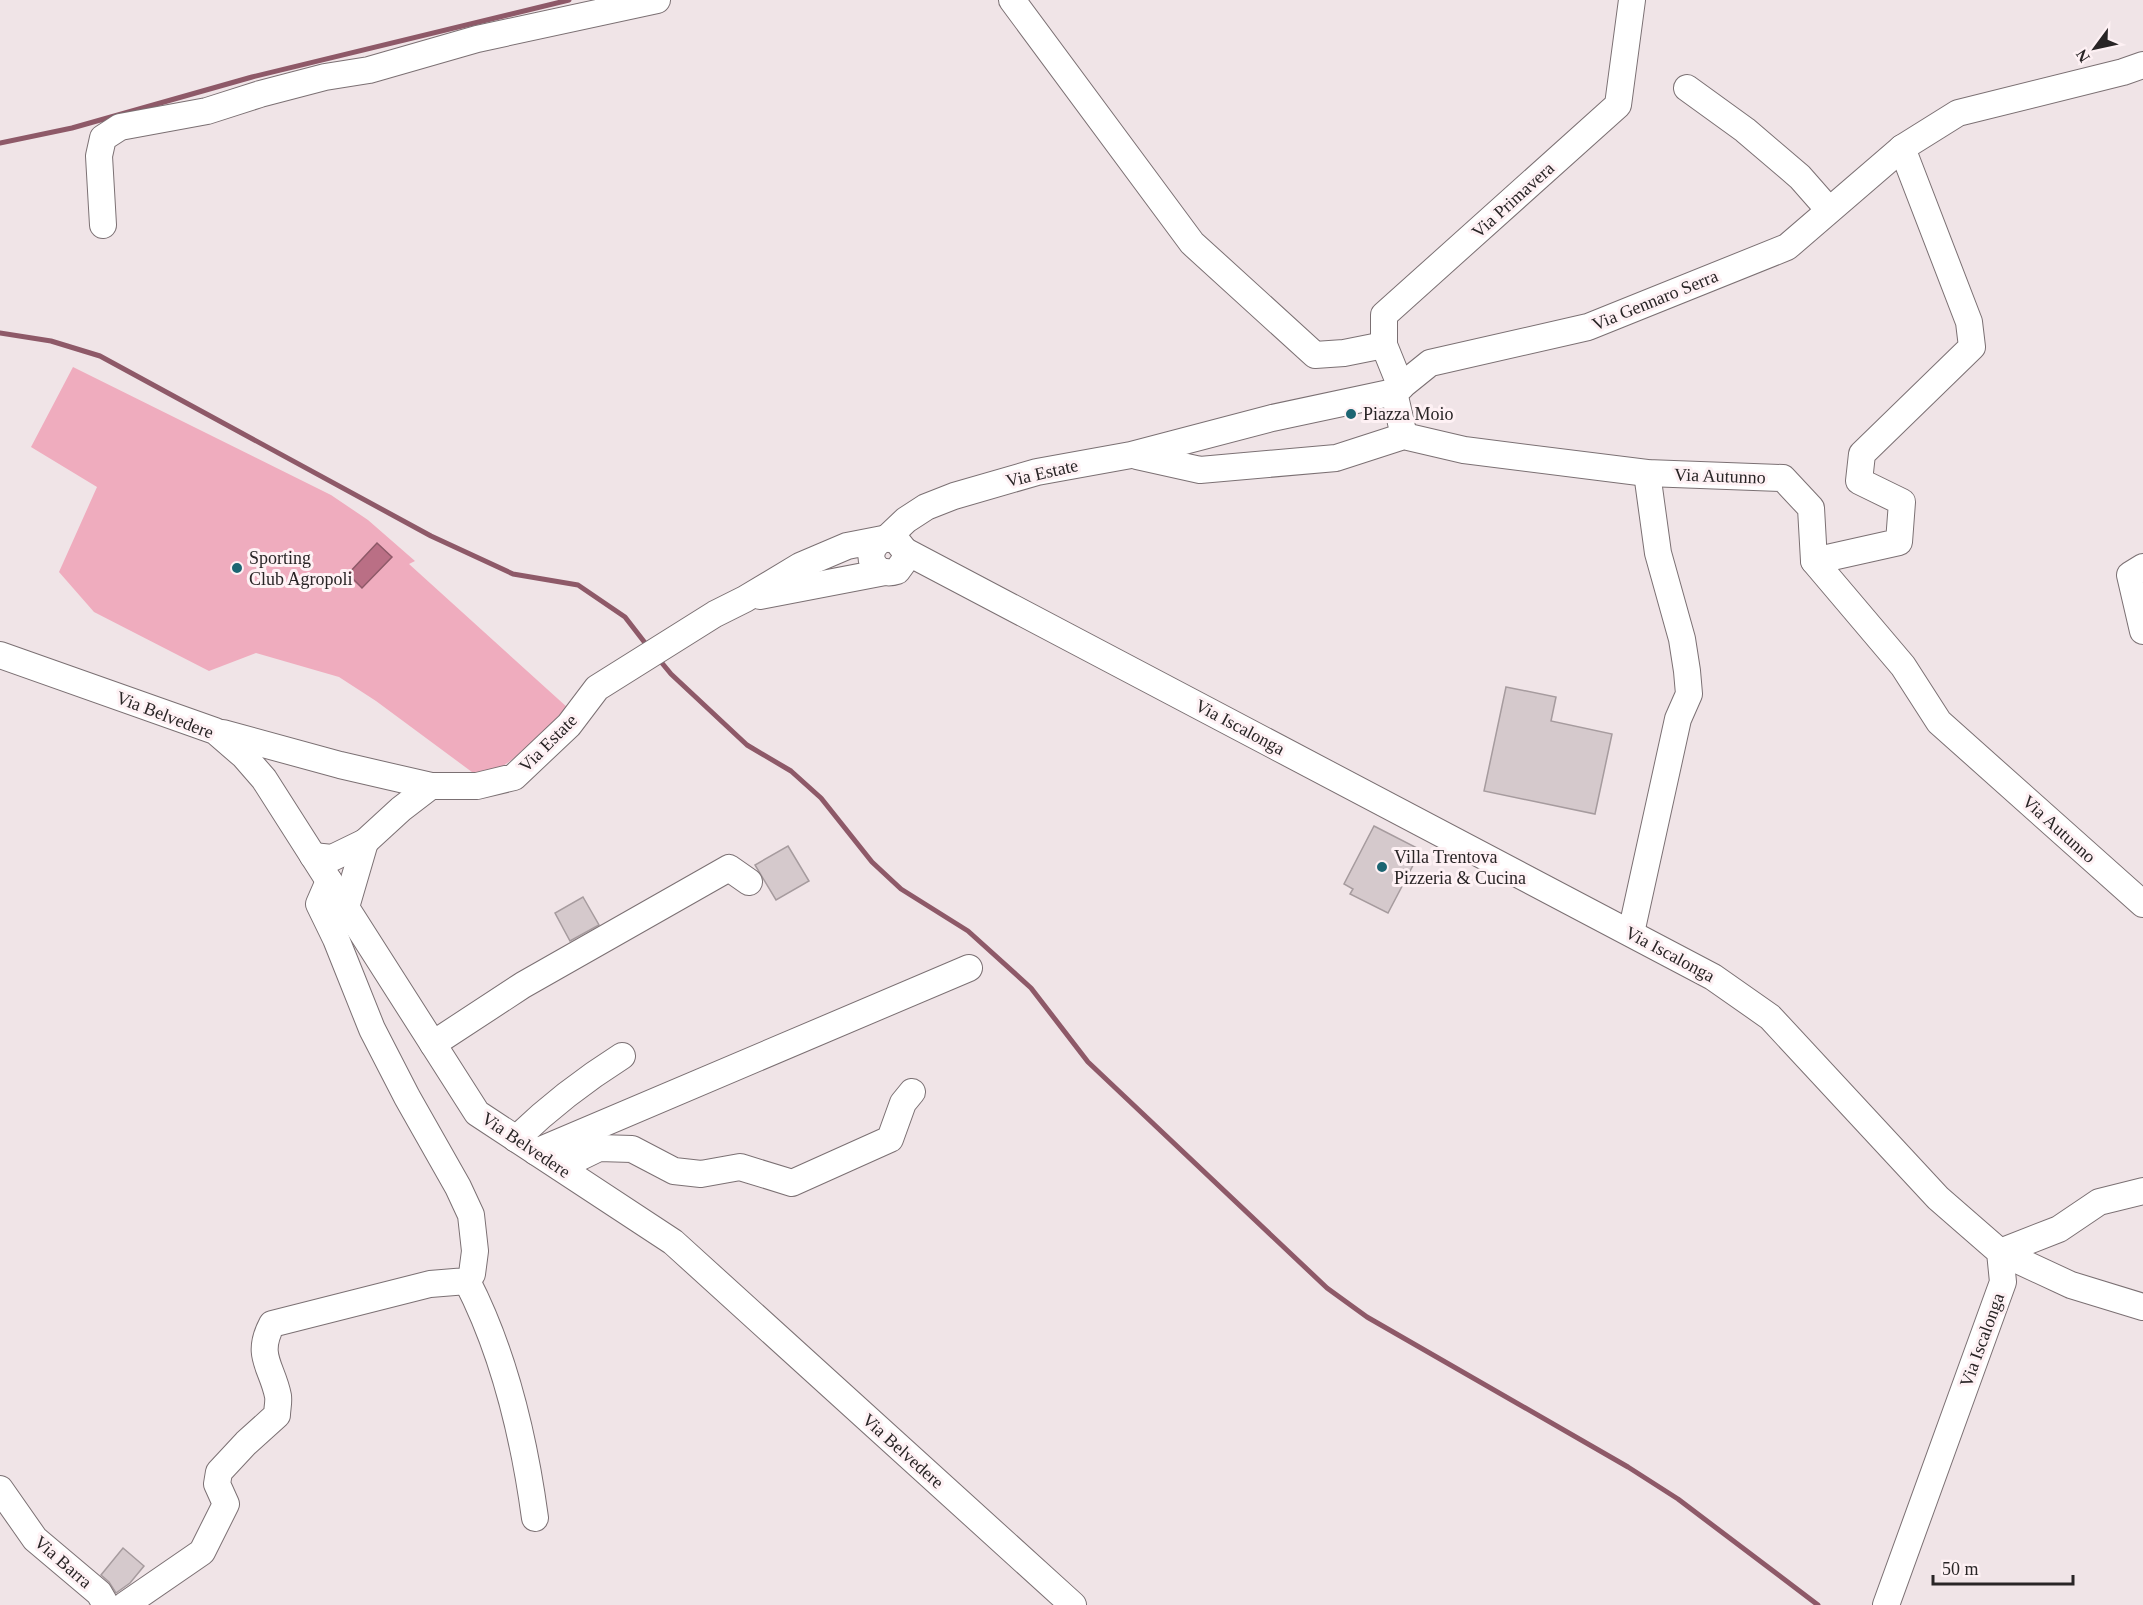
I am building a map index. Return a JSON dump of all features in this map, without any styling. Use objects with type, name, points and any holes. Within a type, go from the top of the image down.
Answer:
[{"type":"street","points":[[103,225],[99,156],[103,138],[120,127],[207,111],[325,76],[369,69],[477,39],[657,0]]},
{"type":"street","points":[[1012,0],[1192,243],[1315,355],[1344,353],[1384,345]]},
{"type":"street","name":"Via Primavera","points":[[1398,389],[1384,345],[1384,315],[1618,105],[1632,0]]},
{"type":"street","name":"Via Gennaro Serra","points":[[1131,455],[1272,418],[1398,389],[1430,363],[1588,327],[1787,247],[1902,148],[1958,113],[2143,65]]},
{"type":"street","points":[[1687,88],[1745,130],[1791,169],[1829,210]]},
{"type":"street","points":[[1814,561],[1899,542],[1902,502],[1859,481],[1862,454],[1972,347],[1969,322],[1902,148]]},
{"type":"street","points":[[1131,455],[1200,470],[1336,458],[1404,436],[1398,389]]},
{"type":"street","name":"Via Autunno","points":[[1404,436],[1464,450],[1647,473],[1783,478],[1811,508],[1814,561],[1903,666],[1939,722],[2143,904]]},
{"type":"street","name":"Via Estate","points":[[745,599],[893,553],[954,496],[1037,472],[1131,455]]},
{"type":"street","points":[[1631,933],[1678,719],[1689,694],[1682,639],[1658,553],[1647,473]]},
{"type":"street","name":"Via Estate","points":[[215,731],[340,765],[431,786],[477,786],[514,777],[569,725],[597,688],[715,614],[800,566],[847,546],[893,553]]},
{"type":"street","name":"Via Iscalonga","points":[[893,553],[944,571],[1713,976],[1770,1017],[1938,1198],[2000,1252],[2003,1282],[1886,1605]]},
{"type":"street","points":[[2143,567],[2130,575],[2143,631]]},
{"type":"street","name":"Via Belvedere","points":[[2,664],[215,731],[264,779],[477,1113],[673,1242],[1073,1605]]},
{"type":"street","points":[[313,856],[332,858],[365,842],[401,809],[431,786]]},
{"type":"street","points":[[346,907],[365,842]]},
{"type":"street","points":[[433,1044],[523,985],[729,868],[749,882]]},
{"type":"street","points":[[125,1605],[202,1552],[226,1504],[217,1484],[219,1472],[277,1415],[278,1398],[264,1356],[265,1337],[272,1324],[430,1284],[467,1281],[472,1274],[475,1251],[471,1215],[372,1029],[336,939],[319,904],[329,881]]},
{"type":"street","points":[[526,1145],[969,968]]},
{"type":"street","points":[[526,1145],[542,1114],[589,1077],[622,1056]]},
{"type":"street","points":[[560,1167],[599,1148],[632,1149],[674,1171],[701,1174],[740,1167],[792,1183],[890,1139],[903,1103],[912,1092]]},
{"type":"street","points":[[2000,1252],[2059,1228],[2099,1203],[2143,1191]]},
{"type":"street","points":[[2000,1252],[2072,1284],[2143,1307]]},
{"type":"street","points":[[467,1281],[484,1313],[505,1379],[528,1467],[535,1518]]},
{"type":"street","name":"Via Barra","points":[[0,1489],[35,1539],[99,1593],[106,1605]]},
{"type":"shaded area","name":"Sporting Club Agropoli","points":[[73,367],[331,495],[368,520],[415,561],[409,564],[568,708],[544,737],[503,766],[476,775],[376,701],[339,677],[256,653],[209,671],[94,612],[59,572],[97,487],[31,447]]},
{"type":"shaded area","points":[[377,543],[392,557],[362,588],[348,574]]},
{"type":"building","points":[[1506,687],[1556,697],[1551,721],[1612,734],[1595,814],[1484,791]]},
{"type":"building","name":"Villa Trentova Pizzeria & Cucina","points":[[1374,826],[1421,850],[1388,913],[1350,894],[1353,889],[1344,884]]},
{"type":"building","points":[[788,846],[809,881],[776,900],[755,865]]},
{"type":"building","points":[[583,897],[599,925],[570,941],[555,913]]},
{"type":"building","points":[[123,1548],[144,1566],[130,1583],[116,1593],[101,1575]]},
{"type":"waterway","points":[[0,143],[72,128],[252,77],[569,0]]},
{"type":"waterway","points":[[0,333],[51,341],[100,356],[431,536],[513,574],[578,585],[625,617],[649,648]]},
{"type":"waterway","points":[[657,657],[671,674],[747,745],[791,771],[821,798],[872,862],[901,889],[968,931],[1031,988],[1088,1062],[1327,1288],[1367,1317],[1628,1467],[1678,1499],[1818,1605]]},
{"type":"place","name":"Piazza Moio","points":[[1351,414]]},
{"type":"place","name":"Sporting Club Agropoli","points":[[237,568]]},
{"type":"place","name":"Villa Trentova Pizzeria & Cucina","points":[[1382,867]]}]
